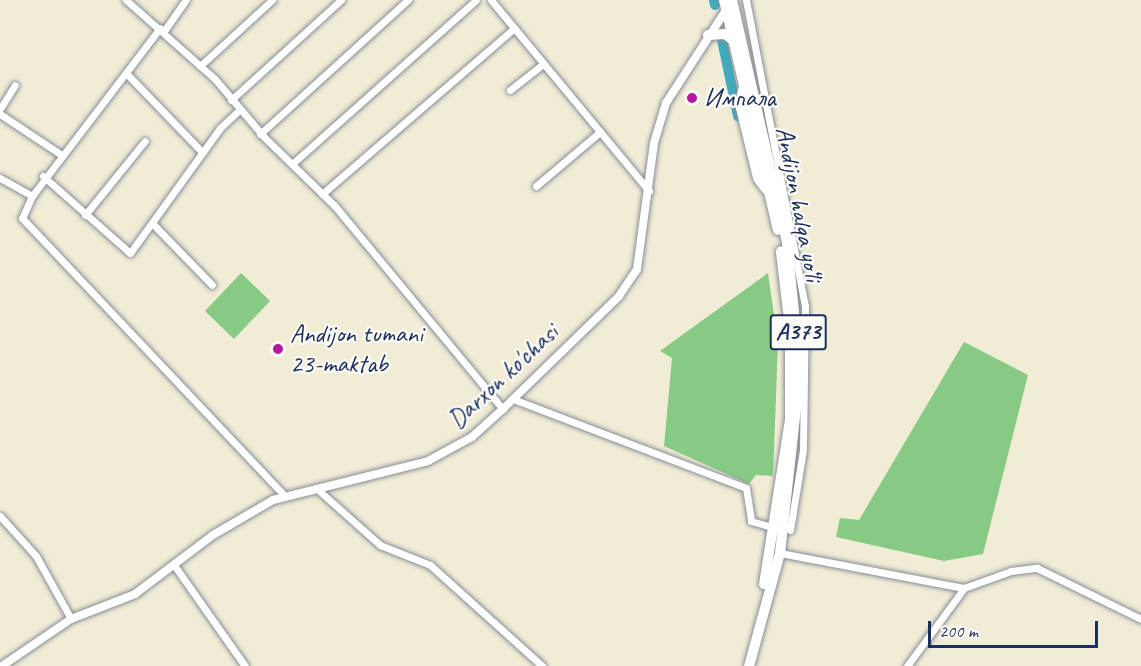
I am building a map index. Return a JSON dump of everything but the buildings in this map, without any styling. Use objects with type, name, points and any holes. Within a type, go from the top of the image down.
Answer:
[{"type":"highway","name":"Andijon halqa yo‘li","points":[[732,0],[777,173],[794,286],[800,372],[793,469],[782,532],[742,666]]},
{"type":"highway","name":"Andijon halqa yo‘li","points":[[725,5],[733,40],[752,84],[786,284],[791,369],[780,553],[749,666]]},
{"type":"highway","points":[[708,35],[725,34],[733,40]]},
{"type":"main road","name":"Darxon ko'chasi","points":[[2,666],[71,620],[135,594],[174,565],[284,495],[428,461],[472,437],[503,409],[619,296],[637,269],[666,103],[725,5],[732,0]]},
{"type":"street","points":[[126,0],[200,66],[260,134],[322,194],[503,409]]},
{"type":"street","points":[[186,0],[43,176],[22,218],[284,495]]},
{"type":"street","points":[[200,66],[272,0]]},
{"type":"street","points":[[231,100],[341,0]]},
{"type":"street","points":[[260,134],[408,0]]},
{"type":"street","points":[[292,164],[476,0]]},
{"type":"street","points":[[491,0],[649,191]]},
{"type":"street","points":[[746,0],[752,84]]},
{"type":"street","points":[[322,194],[514,28]]},
{"type":"street","points":[[510,90],[543,64]]},
{"type":"street","points":[[126,72],[202,152]]},
{"type":"street","points":[[0,109],[15,85]]},
{"type":"street","points":[[43,176],[130,253],[202,152],[239,110]]},
{"type":"street","points":[[0,114],[60,154]]},
{"type":"street","points":[[536,186],[600,132]]},
{"type":"street","points":[[85,215],[145,141]]},
{"type":"street","points":[[0,178],[32,196]]},
{"type":"street","points":[[152,223],[212,285]]},
{"type":"street","points":[[513,399],[746,488],[751,520],[782,532]]},
{"type":"street","points":[[315,486],[380,545],[430,565],[542,666]]},
{"type":"street","points":[[0,516],[36,556],[71,620]]},
{"type":"street","points":[[780,553],[964,588],[1037,568],[1141,619]]},
{"type":"street","points":[[174,565],[245,666]]},
{"type":"street","points":[[907,666],[964,588]]},
{"type":"green space","points":[[241,273],[270,301],[234,339],[205,311]]},
{"type":"green space","points":[[768,273],[778,343],[773,476],[756,475],[749,484],[664,446],[672,358],[660,351]]},
{"type":"green space","points":[[964,342],[1028,375],[983,554],[944,561],[836,537],[840,518],[859,520]]},
{"type":"waterway","points":[[714,0],[715,5]]},
{"type":"waterway","points":[[722,40],[738,116]]},
{"type":"place","name":"Импала","points":[[692,98]]},
{"type":"place","name":"Andijon tumani 23-maktab","points":[[278,349]]}]
